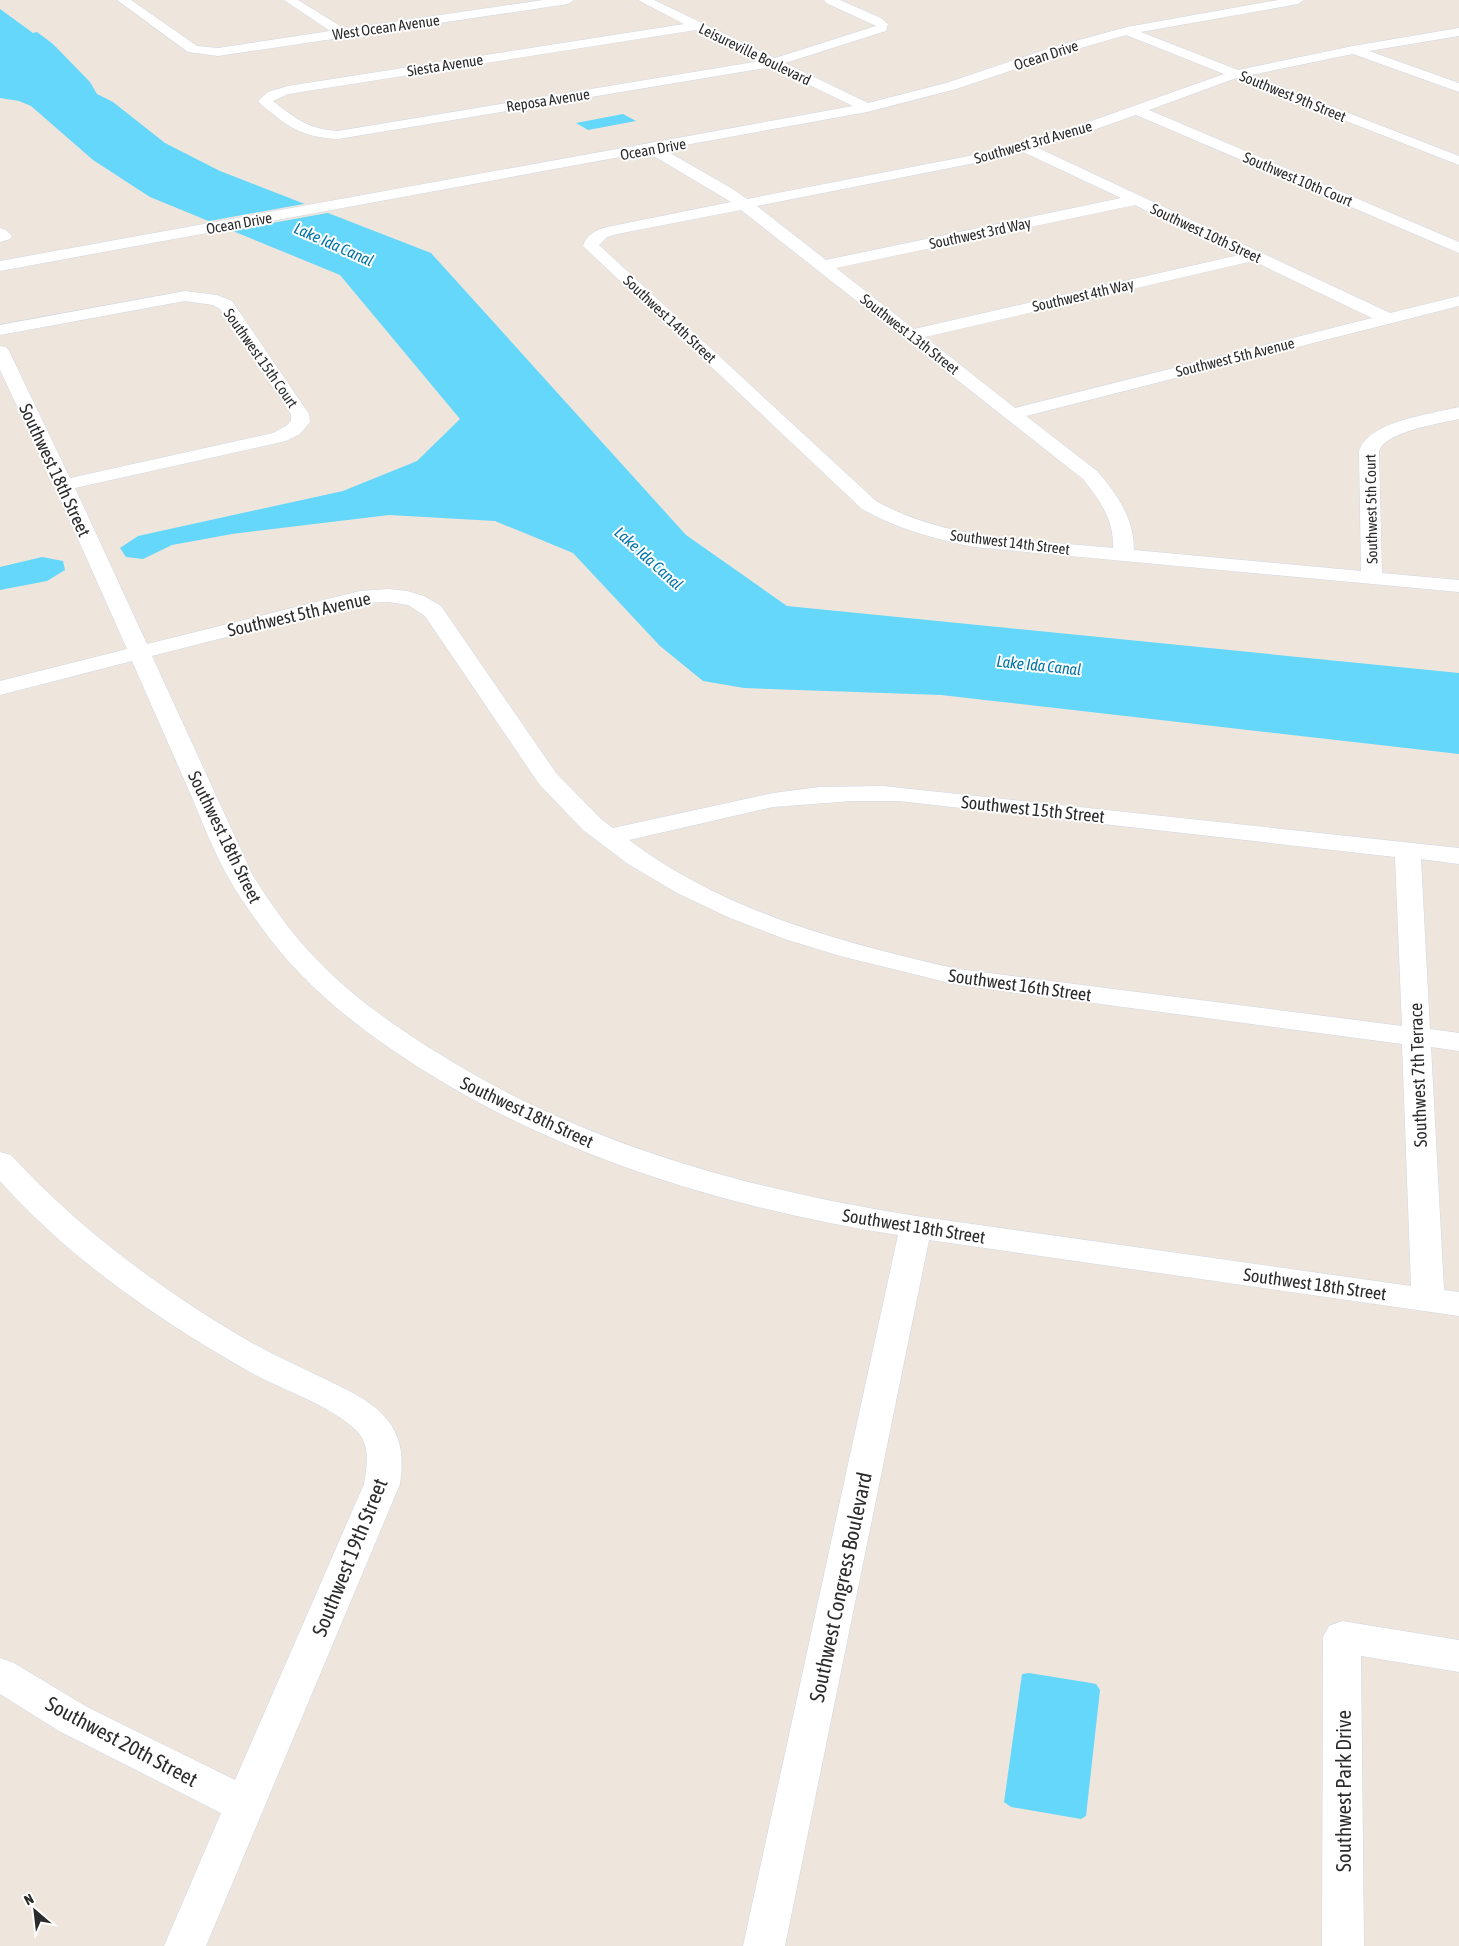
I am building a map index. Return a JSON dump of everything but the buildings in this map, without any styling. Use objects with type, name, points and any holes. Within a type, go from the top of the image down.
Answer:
[{"type":"street","name":"West Ocean Avenue","points":[[123,0],[193,49],[204,51],[232,50],[568,0]]},
{"type":"street","points":[[290,0],[343,34]]},
{"type":"street","name":"Leisureville Boulevard","points":[[644,0],[867,108]]},
{"type":"street","name":"Reposa Avenue","points":[[323,135],[338,136],[773,63],[882,28],[882,24],[877,21],[830,0]]},
{"type":"street","name":"Ocean Drive","points":[[0,266],[652,149],[867,108],[951,86],[1058,50],[1127,31],[1298,0]]},
{"type":"street","points":[[465,4],[481,13]]},
{"type":"street","name":"Siesta Avenue","points":[[323,135],[302,130],[265,101],[268,97],[288,90],[696,26]]},
{"type":"street","name":"Southwest 9th Street","points":[[1127,31],[1459,162]]},
{"type":"street","name":"Southwest 3rd Avenue","points":[[601,234],[945,166],[1025,147],[1071,133],[1236,74],[1353,50],[1459,32]]},
{"type":"street","points":[[1353,50],[1459,88]]},
{"type":"street","name":"Southwest 10th Court","points":[[1137,110],[1459,248]]},
{"type":"street","name":"Southwest 10th Street","points":[[1025,147],[1388,319]]},
{"type":"street","name":"Southwest 13th Street","points":[[652,149],[745,205],[1090,475],[1107,495],[1119,516],[1124,538],[1123,555]]},
{"type":"street","name":"Southwest 3rd Way","points":[[823,266],[1136,200]]},
{"type":"street","points":[[0,232],[4,236],[0,237]]},
{"type":"street","name":"Southwest 14th Street","points":[[601,234],[592,240],[591,246],[869,505],[897,520],[953,537],[1123,555],[1459,586]]},
{"type":"street","name":"Southwest 4th Way","points":[[911,335],[1255,256]]},
{"type":"street","name":"Southwest 15th Court","points":[[0,330],[167,298],[185,296],[217,300],[226,305],[300,414],[301,422],[294,430],[279,437],[64,486]]},
{"type":"street","name":"Southwest 5th Avenue","points":[[1012,414],[1459,301]]},
{"type":"street","name":"Southwest 18th Street","points":[[0,351],[64,486],[240,876],[261,911],[304,963],[360,1014],[430,1063],[483,1094],[574,1136],[608,1149],[713,1184],[827,1212],[916,1227],[1459,1304]]},
{"type":"street","name":"Southwest 5th Court","points":[[1372,578],[1368,452],[1371,444],[1390,432],[1459,413]]},
{"type":"street","name":"Southwest 5th Avenue","points":[[0,688],[360,597],[382,594],[404,596],[422,602],[433,611],[552,784],[577,810],[609,837]]},
{"type":"street","name":"Southwest 15th Street","points":[[609,837],[775,800],[824,794],[874,793],[899,794],[1459,856]]},
{"type":"street","name":"Southwest 16th Street","points":[[609,837],[673,880],[740,913],[815,942],[899,965],[988,982],[1459,1042]]},
{"type":"street","name":"Southwest 7th Terrace","points":[[1408,851],[1428,1300]]},
{"type":"street","name":"Southwest 19th Street","points":[[0,1162],[21,1186],[90,1248],[172,1309],[266,1366],[353,1410],[376,1429],[386,1455],[382,1484],[185,1946]]},
{"type":"street","name":"Southwest Congress Boulevard","points":[[764,1946],[916,1227]]},
{"type":"street","name":"Southwest Park Drive","points":[[1343,1946],[1342,1636],[1459,1656]]},
{"type":"street","name":"Southwest 20th Street","points":[[0,1674],[73,1719],[245,1805]]},
{"type":"water","name":"Lake Ida Canal","points":[[0,9],[33,33],[37,32],[53,44],[90,82],[97,94],[113,102],[165,143],[220,171],[431,253],[686,535],[787,606],[1459,673],[1459,754],[941,695],[744,688],[703,681],[660,646],[573,553],[495,521],[389,515],[232,534],[172,545],[143,559],[126,557],[120,548],[138,536],[343,491],[417,461],[460,419],[340,275],[150,197],[93,160],[31,106],[19,101],[0,98]]},
{"type":"water","points":[[623,114],[636,121],[588,130],[576,123]]},
{"type":"water","points":[[42,557],[63,561],[65,570],[47,581],[0,590],[0,567]]},
{"type":"water","points":[[1029,1673],[1096,1684],[1100,1690],[1086,1816],[1081,1819],[1011,1807],[1004,1802],[1022,1674]]},
{"type":"pier","points":[[309,203],[333,212],[228,231],[204,222]]}]
